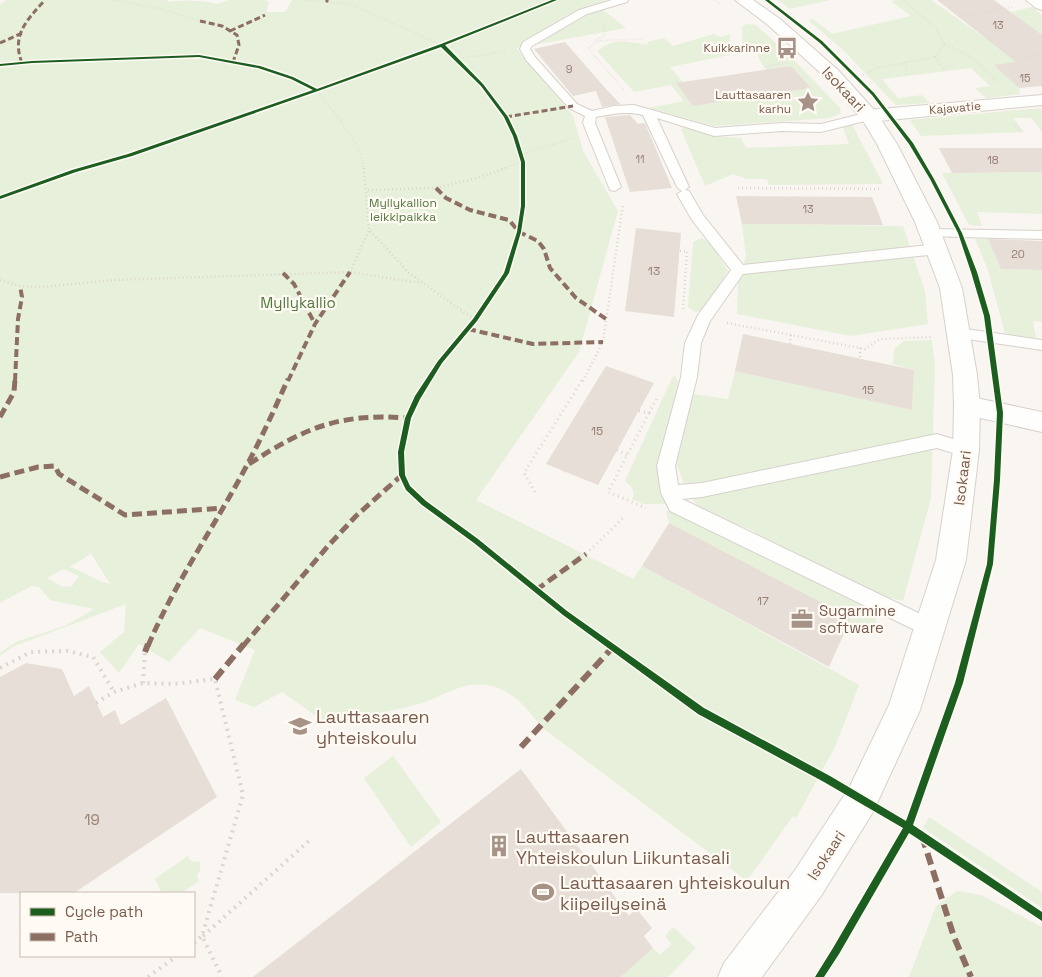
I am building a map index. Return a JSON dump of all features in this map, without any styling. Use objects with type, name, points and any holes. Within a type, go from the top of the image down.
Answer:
[{"type":"street","name":"Isokaari","points":[[738,977],[808,883],[861,800],[904,710],[951,560],[966,450],[967,406],[965,374],[951,288],[934,241],[911,190],[869,116],[832,74],[774,22],[742,0]]},
{"type":"street","name":"Kajavatie","points":[[869,116],[1042,100]]},
{"type":"street","points":[[967,406],[1042,422]]},
{"type":"lane","points":[[623,0],[583,12],[527,44],[525,49],[530,58],[573,106],[591,115],[614,110],[634,109],[714,132],[782,127],[821,128],[869,116]]},
{"type":"lane","points":[[648,113],[697,217],[739,270]]},
{"type":"lane","points":[[591,115],[589,123],[615,187]]},
{"type":"lane","points":[[930,628],[676,506],[670,493],[666,466],[689,377],[693,343],[703,319],[739,270],[934,241],[1042,235]]},
{"type":"lane","points":[[958,332],[1042,345]]},
{"type":"lane","points":[[670,493],[702,490],[937,441],[966,450]]},
{"type":"path","points":[[113,0],[160,9],[200,21]]},
{"type":"path","points":[[301,0],[350,4],[450,52],[465,66]]},
{"type":"path","points":[[903,0],[936,28],[944,44],[970,56],[1019,102]]},
{"type":"path","points":[[961,16],[1038,3]]},
{"type":"path","points":[[634,109],[626,93],[588,48],[597,41],[643,39]]},
{"type":"path","points":[[450,52],[451,41]]},
{"type":"path","points":[[890,114],[858,77],[877,68],[935,57],[944,44]]},
{"type":"path","points":[[433,48],[450,52],[525,49]]},
{"type":"path","points":[[1010,67],[1014,62],[1042,53]]},
{"type":"path","points":[[935,57],[944,71]]},
{"type":"path","points":[[905,62],[907,76]]},
{"type":"path","points":[[308,90],[326,87]]},
{"type":"path","points":[[317,90],[353,138],[363,162],[367,190],[366,210],[369,230],[350,272]]},
{"type":"path","points":[[367,190],[436,188],[477,178],[521,155],[554,145],[592,130]]},
{"type":"path","points":[[521,155],[523,170]]},
{"type":"path","points":[[534,492],[524,473],[588,372],[603,342],[623,204],[615,187]]},
{"type":"path","points":[[738,188],[911,190]]},
{"type":"path","points":[[369,230],[396,260],[421,283],[473,322],[480,312]]},
{"type":"path","points":[[680,251],[687,251],[681,309],[703,319],[860,348],[865,348],[880,340],[934,337],[958,332]]},
{"type":"path","points":[[0,280],[20,286],[41,287],[114,280],[350,272],[421,283]]},
{"type":"path","points":[[790,344],[791,335]]},
{"type":"path","points":[[860,348],[860,359]]},
{"type":"path","points":[[639,411],[649,413],[608,492],[646,508]]},
{"type":"path","points":[[617,450],[627,455]]},
{"type":"path","points":[[586,554],[623,518]]},
{"type":"path","points":[[0,668],[31,652],[67,651],[93,657],[114,692]]},
{"type":"path","points":[[143,683],[145,652]]},
{"type":"path","points":[[96,703],[114,692],[143,683],[174,684],[215,679],[242,795],[202,936],[222,977]]},
{"type":"path","points":[[195,942],[311,839]]},
{"type":"path","points":[[148,977],[176,957]]},
{"type":"green space","name":"Myllykallio","points":[[6,0],[168,0],[167,2],[192,1],[217,4],[230,0],[264,0],[269,2],[266,12],[285,12],[292,0],[606,0],[596,4],[626,28],[516,48],[573,116],[583,151],[618,211],[579,352],[476,500],[633,579],[642,566],[859,685],[835,747],[796,818],[793,816],[747,881],[540,726],[518,700],[499,688],[477,684],[465,686],[410,706],[326,723],[282,692],[254,707],[235,700],[255,650],[200,628],[169,662],[139,644],[119,673],[100,652],[124,632],[126,604],[12,647],[0,656],[0,653],[16,642],[67,625],[94,609],[50,600],[39,587],[31,586],[0,603],[0,5]],"holes":[[[92,553],[92,555],[110,584],[99,581],[70,567]],[[63,569],[79,576],[72,586],[63,587],[47,578]]]},
{"type":"green space","points":[[778,0],[830,0],[790,9]]},
{"type":"green space","points":[[931,0],[985,38],[1033,29],[1011,12],[1032,7],[1042,15],[1042,46],[1005,74],[1019,88],[1020,94],[986,98],[975,88],[990,86],[971,68],[882,79],[898,98],[922,95],[930,103],[896,105],[842,49],[808,20],[813,19],[832,34],[911,16],[891,1]]},
{"type":"green space","points":[[746,24],[756,25],[794,60],[840,108],[841,113],[830,118],[714,126],[648,108],[684,101],[671,85],[634,92],[597,51],[616,42],[649,45],[647,42],[664,38],[673,46],[714,34],[720,37],[730,34],[730,55],[670,67],[683,82],[677,84],[693,106],[810,88],[791,66],[767,70],[756,52],[743,52],[742,27]]},
{"type":"green space","points":[[1040,108],[1042,110],[1042,132],[1031,118],[1014,118],[1023,132],[921,136],[910,120]]},
{"type":"green space","points":[[852,124],[883,184],[769,185],[767,179],[747,179],[733,174],[705,186],[681,129],[690,127],[712,136],[741,138],[746,148],[849,144],[842,125]]},
{"type":"green space","points":[[1042,172],[1042,214],[977,212],[982,226],[969,225],[942,173]]},
{"type":"green space","points":[[742,224],[903,226],[925,291],[928,324],[851,336],[737,314],[738,281],[746,256]]},
{"type":"green space","points":[[702,238],[710,243],[728,271],[703,310],[696,312],[688,307],[693,242]]},
{"type":"green space","points":[[975,239],[988,239],[1001,269],[1042,270],[1042,322],[1033,321],[1036,339],[1005,334],[988,270]]},
{"type":"green space","points":[[932,340],[935,365],[931,498],[903,601],[883,596],[752,536],[754,531],[739,525],[736,529],[699,509],[685,486],[675,460],[692,394],[728,399],[735,371],[912,410],[914,370],[893,364],[894,349],[904,341]]},
{"type":"green space","points":[[675,376],[678,382],[658,466],[669,504],[643,504],[632,499],[633,489],[625,481],[672,378]]},
{"type":"green space","points":[[675,510],[870,610],[877,617],[874,630],[860,631],[848,625],[851,618],[669,523],[666,511]]},
{"type":"green space","points":[[393,756],[441,822],[411,847],[364,778]]},
{"type":"green space","points":[[929,817],[1042,892],[1042,908],[923,828]]},
{"type":"green space","points":[[188,856],[190,861],[200,862],[200,871],[197,875],[199,881],[183,892],[162,892],[155,879]]},
{"type":"green space","points":[[957,891],[981,895],[1042,927],[1042,977],[909,977],[936,906]]},
{"type":"green space","points":[[673,927],[696,948],[668,977],[621,977],[653,948],[660,955],[672,944],[665,936]]},
{"type":"building","points":[[937,0],[994,0],[1042,35],[1042,86],[1019,88],[994,65],[1016,62]]},
{"type":"building","points":[[565,42],[620,104],[602,107],[596,91],[573,96],[534,49]]},
{"type":"building","points":[[791,66],[811,88],[693,106],[676,83]]},
{"type":"building","points":[[630,115],[638,124],[645,123],[672,188],[630,192],[605,117]]},
{"type":"building","points":[[939,148],[1042,148],[1042,172],[952,173]]},
{"type":"building","points":[[736,196],[872,197],[883,225],[742,224]]},
{"type":"building","points":[[636,228],[681,233],[674,317],[625,311]]},
{"type":"building","points":[[988,239],[1042,241],[1042,270],[1001,269]]},
{"type":"building","points":[[743,334],[914,370],[912,410],[735,371]]},
{"type":"building","points":[[606,366],[654,383],[598,485],[546,464]]},
{"type":"building","points":[[669,523],[851,618],[829,667],[642,566]]},
{"type":"building","points":[[26,663],[62,669],[74,696],[89,686],[103,717],[115,710],[121,725],[166,698],[217,797],[75,892],[0,893],[0,677]]},
{"type":"building","name":"Lauttasaaren Yhteiskoulun Liikuntasali","points":[[521,769],[629,916],[636,908],[652,928],[644,936],[653,948],[621,977],[253,977]]},
{"type":"marked path","points":[[22,63],[17,47],[20,35],[27,22],[45,0]]},
{"type":"marked path","points":[[230,31],[265,15]]},
{"type":"marked path","points":[[200,21],[222,26],[237,35],[239,45],[233,62]]},
{"type":"marked path","points":[[0,43],[22,33]]},
{"type":"marked path","points":[[506,117],[573,106]]},
{"type":"marked path","points":[[436,188],[446,198],[470,210],[509,220],[519,232],[538,241],[544,249],[550,268],[576,298],[606,319]]},
{"type":"marked path","points":[[145,652],[159,620],[247,465],[315,324],[350,272]]},
{"type":"marked path","points":[[283,273],[294,284],[315,324]]},
{"type":"marked path","points":[[0,417],[14,392],[18,319],[22,297],[20,286]]},
{"type":"marked path","points":[[468,329],[533,344],[603,342]]},
{"type":"marked path","points":[[249,464],[297,436],[337,420],[368,417],[408,418]]},
{"type":"marked path","points":[[0,477],[38,467],[55,466],[59,474],[125,515],[223,508]]},
{"type":"marked path","points":[[215,679],[328,546],[356,516],[402,475]]},
{"type":"marked path","points":[[536,590],[586,554]]},
{"type":"marked path","points":[[521,747],[613,647]]},
{"type":"marked path","points":[[922,836],[954,937],[971,977]]},
{"type":"cycle path","points":[[0,198],[74,171],[130,155],[317,90],[442,45],[555,0]]},
{"type":"cycle path","points":[[767,0],[821,42],[873,94],[911,144],[932,179],[960,233],[987,316],[1000,413],[990,564],[959,683],[908,827],[819,977]]},
{"type":"cycle path","points":[[442,45],[482,85],[506,117],[515,136],[523,162],[523,206],[519,232],[506,273],[475,320],[440,362],[417,398],[408,418],[401,452],[402,475],[408,488],[424,503],[476,541],[565,613],[701,711],[827,779],[908,827],[1042,917]]},
{"type":"cycle path","points":[[0,65],[32,62],[199,56],[259,67],[292,78],[317,90]]},
{"type":"place","name":"Kuikkarinne","points":[[787,48]]},
{"type":"place","name":"Lauttasaaren karhu","points":[[808,102]]},
{"type":"place","name":"Sugarmine software","points":[[802,619]]},
{"type":"place","name":"Lauttasaaren yhteiskoulu","points":[[300,726]]},
{"type":"place","name":"Lauttasaaren Yhteiskoulun Liikuntasali","points":[[499,846]]},
{"type":"place","name":"Lauttasaaren yhteiskoulun kiipeilyseinä","points":[[543,892]]},
{"type":"park label","name":"Myllykallion leikkipaikka","points":[[403,210]]}]
